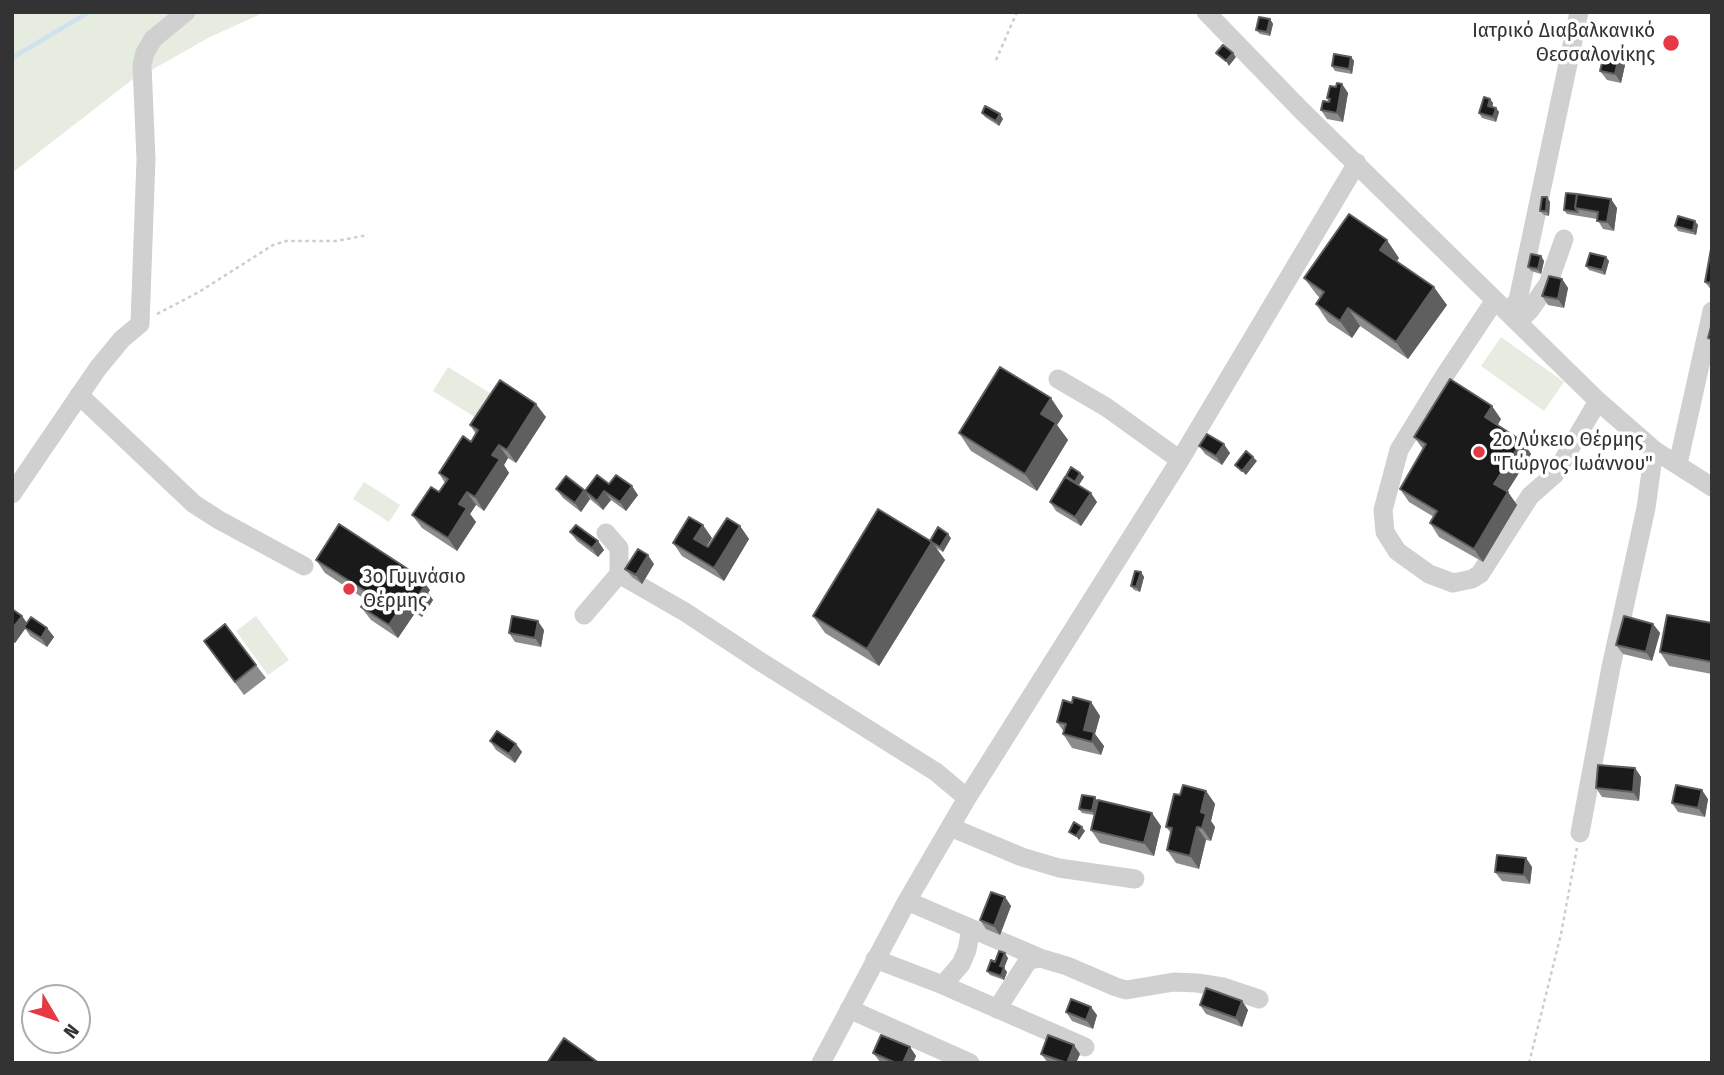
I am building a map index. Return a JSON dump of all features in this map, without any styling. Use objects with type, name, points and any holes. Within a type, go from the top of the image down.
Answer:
[{"type":"street","points":[[12,494],[79,395],[122,339],[140,324],[146,159],[142,65],[153,39],[186,12]]},
{"type":"street","points":[[1206,12],[1301,110],[1598,401],[1654,450],[1712,487]]},
{"type":"street","points":[[1579,12],[1518,300],[1445,374],[1399,450],[1383,510],[1385,532],[1397,551],[1429,574],[1453,583],[1472,579],[1480,574],[1530,496],[1555,474],[1598,401]]},
{"type":"street","points":[[821,1063],[907,901],[967,798],[1180,460],[1357,163]]},
{"type":"street","points":[[1507,312],[1530,310],[1548,284],[1564,239]]},
{"type":"street","points":[[1678,464],[1712,311]]},
{"type":"street","points":[[1058,379],[1106,407],[1180,460]]},
{"type":"street","points":[[79,395],[194,504],[304,566]]},
{"type":"street","points":[[1580,833],[1611,667],[1646,508],[1654,450]]},
{"type":"street","points":[[584,615],[619,574],[619,548],[606,533]]},
{"type":"street","points":[[619,574],[685,612],[925,765],[967,798]]},
{"type":"street","points":[[950,827],[1021,857],[1059,867],[1135,880]]},
{"type":"street","points":[[907,901],[1040,958],[1126,989],[1174,982],[1197,983],[1223,987],[1259,999]]},
{"type":"street","points":[[943,985],[961,964],[971,929]]},
{"type":"street","points":[[876,958],[1086,1047]]},
{"type":"street","points":[[997,1009],[1026,964],[1030,960],[1040,958]]},
{"type":"street","points":[[849,1009],[970,1063]]},
{"type":"path","points":[[996,60],[1017,12]]},
{"type":"path","points":[[140,324],[199,292],[273,245],[286,241],[335,241],[368,235]]},
{"type":"path","points":[[1529,1063],[1561,934],[1580,833]]},
{"type":"shaded area","points":[[16,12],[174,12],[137,76],[12,173],[12,15]]},
{"type":"shaded area","points":[[198,12],[265,12],[208,38],[148,72],[153,49],[191,15]]},
{"type":"shaded area","points":[[1501,337],[1564,382],[1544,411],[1481,366]]},
{"type":"shaded area","points":[[448,367],[493,395],[478,419],[433,391]]},
{"type":"shaded area","points":[[364,482],[400,505],[389,522],[353,499]]},
{"type":"shaded area","points":[[256,616],[289,660],[268,675],[236,631]]},
{"type":"building","points":[[1259,17],[1270,19],[1267,32],[1256,30]]},
{"type":"building","points":[[1223,45],[1233,53],[1226,61],[1216,53]]},
{"type":"building","points":[[1601,52],[1619,56],[1615,74],[1600,71],[1603,59],[1600,58]]},
{"type":"building","points":[[1334,54],[1351,57],[1349,69],[1332,66]]},
{"type":"building","points":[[1337,83],[1342,84],[1337,113],[1321,110],[1323,101],[1329,102],[1330,99],[1327,98],[1330,86],[1336,87]]},
{"type":"building","points":[[1484,97],[1490,99],[1488,106],[1496,108],[1493,117],[1479,113]]},
{"type":"building","points":[[985,106],[1000,114],[996,121],[982,113]]},
{"type":"building","points":[[1566,193],[1577,194],[1575,208],[1578,212],[1564,210]]},
{"type":"building","points":[[1577,194],[1611,199],[1607,222],[1597,221],[1598,212],[1575,208]]},
{"type":"building","points":[[1542,197],[1547,197],[1546,211],[1540,211]]},
{"type":"building","points":[[1349,214],[1387,240],[1380,250],[1434,287],[1396,342],[1348,308],[1340,321],[1316,304],[1324,292],[1304,278]]},
{"type":"building","points":[[1678,216],[1695,221],[1693,231],[1675,226]]},
{"type":"building","points":[[1711,249],[1712,278],[1710,283],[1705,282]]},
{"type":"building","points":[[1590,253],[1606,257],[1602,270],[1586,266]]},
{"type":"building","points":[[1531,254],[1541,256],[1538,269],[1528,267]]},
{"type":"building","points":[[1549,276],[1562,279],[1558,299],[1542,296]]},
{"type":"building","points":[[1712,323],[1712,339],[1708,338]]},
{"type":"building","points":[[1000,367],[1051,398],[1041,414],[1056,423],[1025,474],[959,433]]},
{"type":"building","points":[[1450,379],[1492,406],[1485,417],[1522,441],[1494,484],[1508,492],[1474,549],[1430,523],[1437,511],[1400,489],[1426,444],[1414,437]]},
{"type":"building","points":[[500,380],[536,404],[507,450],[499,445],[492,455],[500,459],[475,497],[467,492],[459,504],[467,508],[448,538],[412,515],[431,487],[439,492],[448,479],[439,473],[463,436],[471,442],[478,430],[470,425]]},
{"type":"building","points":[[1207,434],[1224,444],[1216,456],[1199,446]]},
{"type":"building","points":[[1246,451],[1253,457],[1242,471],[1235,465]]},
{"type":"building","points":[[1071,467],[1080,473],[1075,482],[1066,476]]},
{"type":"building","points":[[597,475],[609,484],[616,475],[632,486],[620,502],[604,491],[597,501],[585,491]]},
{"type":"building","points":[[566,476],[584,490],[575,503],[556,489]]},
{"type":"building","points":[[1065,477],[1091,493],[1075,517],[1050,502]]},
{"type":"building","points":[[878,509],[932,542],[867,649],[813,616]]},
{"type":"building","points":[[689,517],[703,525],[694,539],[708,547],[727,518],[740,526],[714,568],[673,543]]},
{"type":"building","points":[[339,524],[420,577],[417,583],[424,587],[413,604],[406,599],[389,625],[361,607],[370,594],[316,560]]},
{"type":"building","points":[[576,525],[598,541],[592,548],[570,532]]},
{"type":"building","points":[[938,527],[948,534],[940,547],[930,541]]},
{"type":"building","points":[[638,549],[648,555],[636,575],[625,569]]},
{"type":"building","points":[[1135,571],[1141,572],[1136,587],[1131,586]]},
{"type":"building","points":[[12,609],[22,616],[12,629]]},
{"type":"building","points":[[1667,615],[1712,623],[1712,662],[1660,652]]},
{"type":"building","points":[[512,616],[538,621],[535,638],[509,633]]},
{"type":"building","points":[[1624,616],[1653,624],[1646,652],[1616,645]]},
{"type":"building","points":[[31,617],[47,628],[41,638],[24,627]]},
{"type":"building","points":[[225,624],[256,665],[235,682],[204,641]]},
{"type":"building","points":[[1073,697],[1091,702],[1084,730],[1094,732],[1092,742],[1063,734],[1066,724],[1057,722],[1063,700],[1072,703]]},
{"type":"building","points":[[497,731],[516,744],[509,754],[490,741]]},
{"type":"building","points":[[1598,765],[1635,768],[1633,792],[1596,788]]},
{"type":"building","points":[[1183,785],[1206,791],[1201,812],[1206,814],[1202,828],[1197,827],[1190,856],[1167,850],[1172,828],[1166,827],[1174,794],[1180,795]]},
{"type":"building","points":[[1676,785],[1702,790],[1698,808],[1672,803]]},
{"type":"building","points":[[1082,795],[1095,797],[1092,811],[1079,809]]},
{"type":"building","points":[[1098,800],[1152,813],[1144,843],[1091,830]]},
{"type":"building","points":[[1074,822],[1082,827],[1076,836],[1069,832]]},
{"type":"building","points":[[1497,855],[1526,858],[1524,875],[1495,872]]},
{"type":"building","points":[[991,892],[1005,897],[994,926],[980,920]]},
{"type":"building","points":[[999,951],[1005,953],[1000,966],[1004,967],[1001,976],[987,971],[991,960],[995,962]]},
{"type":"building","points":[[1206,988],[1242,1001],[1236,1018],[1200,1005]]},
{"type":"building","points":[[1071,999],[1091,1007],[1086,1020],[1066,1012]]},
{"type":"building","points":[[881,1035],[910,1047],[903,1063],[896,1063],[873,1053]]},
{"type":"building","points":[[1048,1035],[1074,1045],[1067,1063],[1041,1054]]},
{"type":"building","points":[[564,1038],[599,1063],[547,1063]]},
{"type":"waterway","points":[[12,58],[89,12]]},
{"type":"place","name":"Ιατρικό Διαβαλκανικό Θεσσαλονίκης","points":[[1671,43]]},
{"type":"place","name":"2ο Λύκειο Θέρμης \"Γιώργος Ιωάννου\"","points":[[1479,452]]},
{"type":"place","name":"3ο Γυμνάσιο Θέρμης","points":[[349,589]]}]
